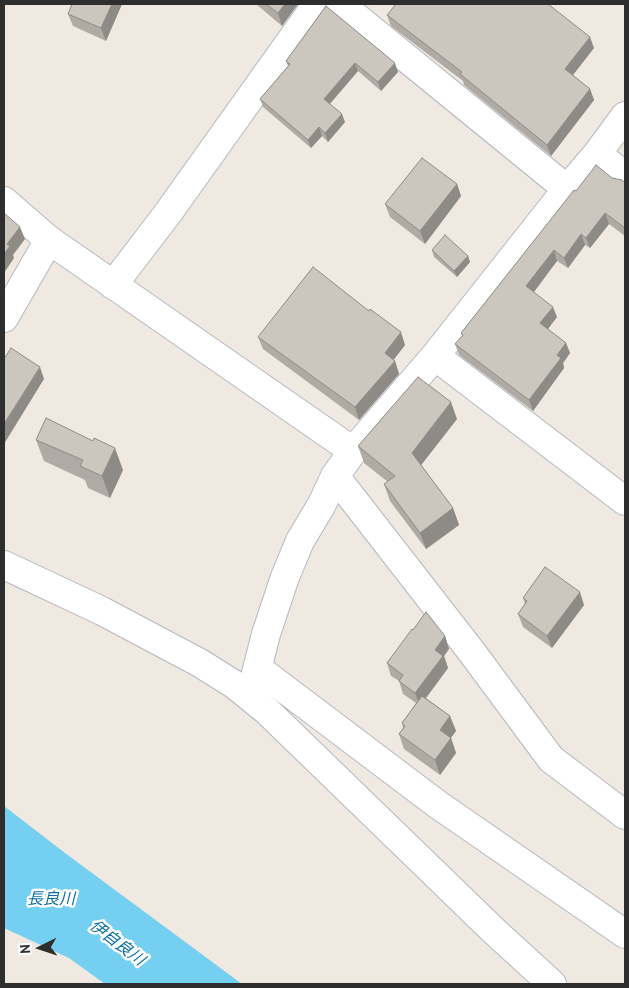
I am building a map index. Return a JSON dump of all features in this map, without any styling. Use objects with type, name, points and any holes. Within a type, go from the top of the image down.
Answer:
[{"type":"street","points":[[113,285],[174,205],[317,4]]},
{"type":"street","points":[[340,4],[567,189]]},
{"type":"street","points":[[250,697],[285,577],[300,541],[322,504],[335,476],[353,451],[435,356],[567,189],[597,154],[625,116]]},
{"type":"street","points":[[597,154],[625,176]]},
{"type":"street","points":[[4,201],[49,240],[353,451]]},
{"type":"street","points":[[4,318],[49,240]]},
{"type":"street","points":[[435,356],[625,501]]},
{"type":"street","points":[[335,476],[471,651],[551,759],[625,815]]},
{"type":"street","points":[[4,565],[110,615],[200,664],[250,697],[267,710],[486,924],[552,984]]},
{"type":"street","points":[[257,668],[437,804],[625,934]]},
{"type":"water","name":"長良川","points":[[4,806],[242,984],[105,984],[69,958],[4,928]]},
{"type":"building","points":[[72,4],[112,4],[101,28],[68,14]]},
{"type":"building","points":[[266,4],[285,4],[278,13]]},
{"type":"building","points":[[396,4],[548,4],[590,37],[565,69],[590,89],[547,145],[460,74],[462,72],[387,15]]},
{"type":"building","points":[[326,6],[395,63],[378,82],[355,63],[324,99],[342,114],[325,133],[319,127],[308,140],[260,99],[290,64],[286,61]]},
{"type":"building","points":[[422,158],[457,184],[420,231],[385,204]]},
{"type":"building","points":[[596,165],[612,178],[622,180],[625,183],[625,228],[605,213],[586,238],[581,234],[564,258],[554,250],[526,286],[553,307],[540,323],[566,343],[557,355],[561,358],[529,400],[455,344],[463,335],[461,333]]},
{"type":"building","points":[[4,213],[20,227],[7,244],[10,246],[4,254]]},
{"type":"building","points":[[445,235],[468,256],[454,271],[432,250]]},
{"type":"building","points":[[313,267],[369,311],[370,309],[401,332],[385,353],[395,361],[355,407],[258,337]]},
{"type":"building","points":[[11,348],[40,367],[4,424],[4,359]]},
{"type":"building","points":[[418,377],[451,402],[412,453],[453,508],[420,533],[384,484],[395,476],[358,446]]},
{"type":"building","points":[[46,418],[93,441],[94,438],[115,448],[102,476],[80,466],[83,460],[36,440]]},
{"type":"building","points":[[545,567],[580,592],[547,636],[518,614],[527,601],[523,598]]},
{"type":"building","points":[[426,612],[445,636],[435,650],[443,656],[415,693],[399,681],[403,675],[387,663]]},
{"type":"building","points":[[422,696],[450,716],[440,730],[451,738],[435,760],[399,734],[405,726],[402,723]]},
{"type":"water label","name":"伊自良川","points":[[117,943]]}]
